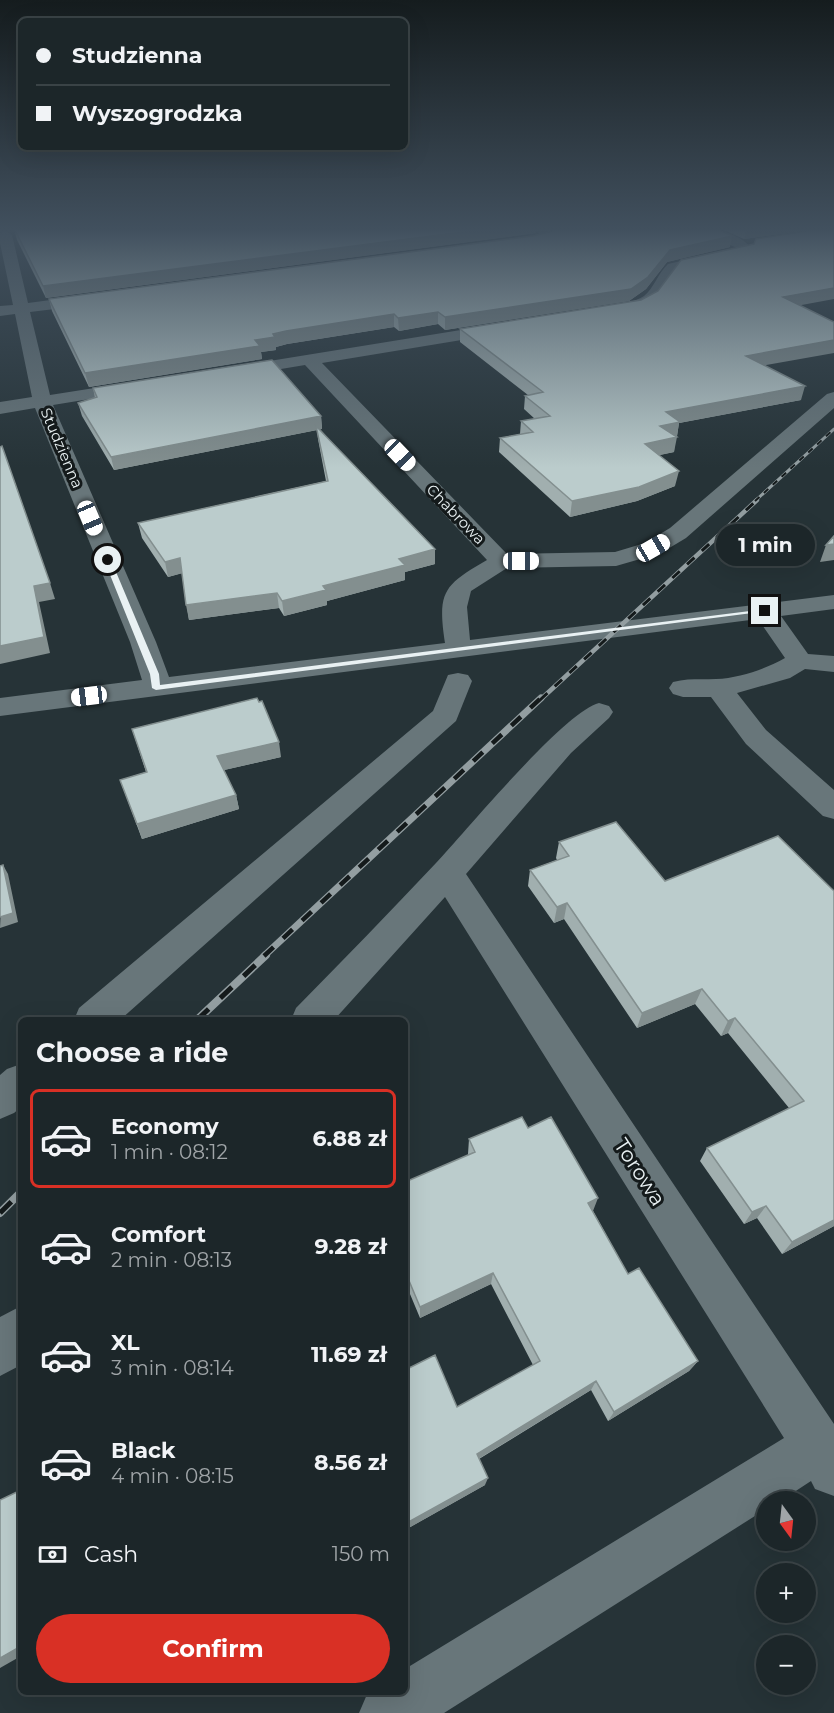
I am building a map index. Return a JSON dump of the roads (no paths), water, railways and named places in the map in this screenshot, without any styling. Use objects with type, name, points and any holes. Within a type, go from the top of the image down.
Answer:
[{"type":"street","points":[[10,310],[26,308]]},
{"type":"street","points":[[608,312],[625,308]]},
{"type":"street","name":"Studzienna","points":[[10,310],[42,402],[142,642],[154,674],[156,688]]},
{"type":"street","points":[[219,374],[515,326]]},
{"type":"street","name":"Chabrowa","points":[[309,359],[501,561],[462,586],[456,596],[455,625],[458,665]]},
{"type":"street","points":[[0,408],[153,384]]},
{"type":"street","points":[[501,561],[616,559],[653,548],[678,533],[834,398]]},
{"type":"street","points":[[0,707],[156,688],[458,665],[765,611],[833,603]]},
{"type":"street","points":[[765,611],[800,661]]},
{"type":"street","points":[[683,688],[719,688],[753,681],[780,672],[800,661],[834,664]]},
{"type":"street","points":[[96,1017],[446,715],[458,665]]},
{"type":"street","points":[[719,688],[756,737],[834,808]]},
{"type":"street","points":[[313,1017],[561,746],[599,712]]},
{"type":"street","name":"Torowa","points":[[447,873],[826,1458]]},
{"type":"street","points":[[0,1100],[18,1085]]},
{"type":"street","points":[[0,1352],[18,1333]]},
{"type":"street","points":[[389,1713],[826,1458]]},
{"type":"railway","points":[[755,501],[834,429]]},
{"type":"railway","points":[[540,700],[757,500]]},
{"type":"railway","points":[[264,956],[541,698]]},
{"type":"railway","points":[[200,1017],[266,955]]},
{"type":"railway","points":[[0,1213],[18,1195]]}]
